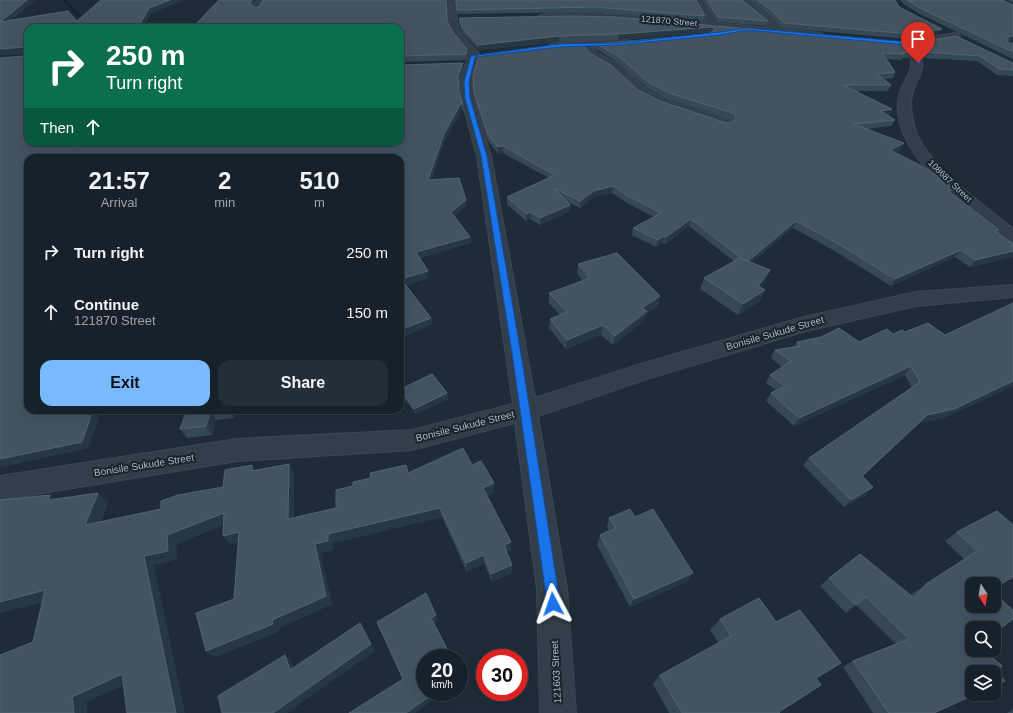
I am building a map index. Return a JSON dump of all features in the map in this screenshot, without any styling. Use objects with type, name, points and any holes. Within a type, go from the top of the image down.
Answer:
[{"type":"street","points":[[698,0],[712,25]]},
{"type":"street","points":[[741,0],[766,18],[778,31]]},
{"type":"street","name":"121603 Street","points":[[454,13],[457,35],[471,50],[474,60],[466,82],[467,98],[484,156],[552,589],[558,713]]},
{"type":"street","name":"121870 Street","points":[[532,18],[599,16],[834,37]]},
{"type":"street","points":[[698,36],[747,29]]},
{"type":"street","name":"108687 Street","points":[[941,29],[958,38],[905,43],[917,56],[918,63],[904,100],[905,111],[916,144],[937,171],[1013,238]]},
{"type":"street","points":[[543,47],[634,42]]},
{"type":"street","points":[[585,45],[595,56],[615,68],[642,92],[663,103],[726,124]]},
{"type":"street","name":"Bonisile Sukude Street","points":[[0,488],[237,450],[412,440],[524,411],[644,371],[804,324],[916,300],[1013,291]]},
{"type":"building","points":[[0,0],[27,0],[0,22]]},
{"type":"building","points":[[101,0],[170,0],[149,8],[140,24],[24,24],[24,47],[0,49],[0,22],[68,11],[77,21]]},
{"type":"building","points":[[219,0],[252,0],[250,3],[255,8],[259,7],[263,0],[446,0],[447,21],[452,31],[467,49],[466,54],[404,56],[404,24],[196,24]]},
{"type":"building","points":[[456,0],[696,0],[705,16],[594,7],[457,10]]},
{"type":"building","points":[[707,0],[742,0],[768,21],[718,17]]},
{"type":"building","points":[[757,0],[895,0],[899,7],[942,29],[911,34],[784,23],[771,10]]},
{"type":"building","points":[[907,0],[1002,0],[1013,5],[1013,36],[1008,37],[1008,43],[1013,43],[1013,52],[922,9]]},
{"type":"building","points":[[573,16],[615,17],[908,43],[912,53],[882,53],[895,72],[877,74],[891,85],[843,85],[892,109],[881,111],[895,120],[854,124],[904,143],[890,150],[918,164],[946,181],[955,190],[948,191],[999,230],[995,231],[1013,244],[1011,244],[1013,246],[1013,251],[975,260],[961,250],[895,279],[837,243],[796,221],[748,261],[744,260],[691,219],[666,237],[664,236],[658,240],[633,228],[661,213],[628,196],[613,186],[594,191],[580,201],[554,188],[570,205],[540,218],[531,212],[526,214],[507,197],[555,175],[503,146],[498,147],[488,135],[474,92],[473,76],[479,55],[559,45],[582,44],[591,54],[611,65],[638,90],[660,101],[727,123],[734,122],[736,117],[733,113],[669,93],[648,82],[621,58],[597,44],[708,34],[715,30],[713,27],[619,34],[559,36],[478,45],[462,27],[459,18]]},
{"type":"building","points":[[956,36],[1013,63],[1013,70],[1000,69],[980,56],[926,52],[921,42]]},
{"type":"building","points":[[24,56],[24,146],[73,146],[76,148],[78,146],[404,146],[404,65],[463,63],[458,77],[459,92],[463,105],[461,103],[444,134],[428,180],[459,178],[466,200],[451,212],[470,237],[416,252],[428,271],[404,278],[404,154],[24,154],[24,414],[92,414],[82,442],[0,459],[0,58]]},
{"type":"building","points":[[617,253],[660,296],[642,308],[647,311],[615,336],[603,325],[567,340],[550,319],[567,312],[549,293],[590,278],[578,264]]},
{"type":"building","points":[[740,258],[770,270],[758,286],[765,290],[743,304],[704,278]]},
{"type":"building","points":[[404,283],[431,318],[404,328]]},
{"type":"building","points":[[1013,303],[1013,381],[954,409],[927,415],[862,476],[873,487],[851,500],[809,458],[920,382],[911,366],[799,418],[771,393],[785,386],[770,375],[791,361],[775,350],[800,346],[797,342],[821,337],[839,328],[859,342],[887,329],[893,334],[902,330],[905,332],[928,323],[945,335]]},
{"type":"building","points":[[432,374],[447,393],[414,409],[404,394],[404,388]]},
{"type":"building","points":[[186,414],[210,414],[206,426],[180,429]]},
{"type":"building","points":[[463,448],[472,465],[481,461],[494,483],[483,488],[511,542],[504,545],[512,565],[491,574],[484,555],[466,563],[440,508],[328,534],[328,541],[315,544],[326,596],[272,620],[273,624],[206,651],[196,613],[234,599],[239,532],[223,536],[224,513],[167,535],[168,551],[144,556],[176,713],[127,713],[122,674],[72,697],[74,713],[0,713],[0,655],[33,642],[45,590],[0,602],[0,500],[50,495],[48,500],[98,493],[85,525],[161,509],[161,501],[178,495],[223,487],[225,470],[252,465],[252,471],[289,464],[288,519],[336,508],[336,490],[353,486],[353,482],[371,478],[370,473],[406,465],[408,473]]},
{"type":"building","points":[[630,509],[635,517],[653,509],[693,573],[634,599],[600,535],[616,528],[609,518]]},
{"type":"building","points":[[997,511],[1013,525],[1013,577],[1001,584],[1001,577],[965,577],[965,613],[1001,613],[1001,599],[1013,610],[1013,619],[1001,628],[1001,621],[965,621],[965,657],[992,657],[1001,665],[965,665],[965,699],[934,713],[889,713],[853,661],[909,639],[866,597],[856,605],[829,578],[860,554],[914,598],[926,584],[977,551],[957,532]]},
{"type":"building","points":[[426,593],[436,615],[431,618],[447,649],[416,649],[416,701],[423,701],[406,713],[349,713],[403,679],[377,622]]},
{"type":"building","points":[[759,598],[776,622],[800,610],[841,663],[816,678],[821,685],[779,712],[780,713],[682,713],[660,675],[731,636],[720,619]]},
{"type":"building","points":[[360,623],[371,644],[273,713],[222,713],[218,696],[285,655],[290,670]]},
{"type":"building","points":[[1001,676],[1005,681],[1001,683]]},
{"type":"waterway","points":[[64,0],[78,14],[92,24]]},
{"type":"route","points":[[553,604],[552,589],[524,411],[518,360],[497,231],[484,156],[467,98],[466,82],[473,56],[559,46],[618,44],[732,32],[747,29],[909,44],[917,56],[918,63]]}]
